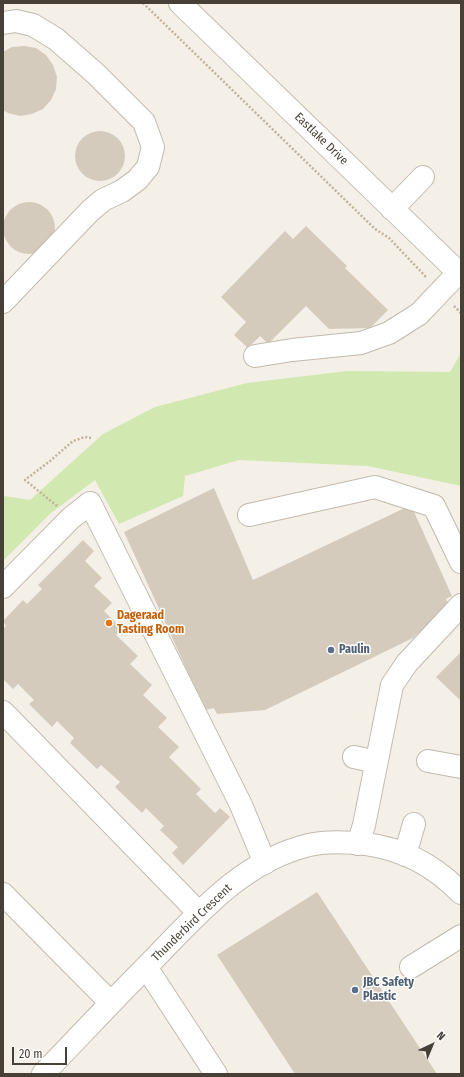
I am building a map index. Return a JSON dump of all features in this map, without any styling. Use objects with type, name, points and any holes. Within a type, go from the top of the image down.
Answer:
[{"type":"street","name":"Eastlake Drive","points":[[180,3],[460,274]]},
{"type":"street","points":[[3,23],[16,21],[33,25],[56,39],[96,74],[144,122],[153,147],[148,167],[137,180],[122,192],[103,200],[3,302]]},
{"type":"street","points":[[392,209],[423,177]]},
{"type":"street","points":[[255,356],[292,350],[361,343],[389,333],[420,314],[460,274]]},
{"type":"street","points":[[250,515],[375,487],[434,506],[461,562]]},
{"type":"street","points":[[3,587],[71,518],[90,503],[241,805],[265,863]]},
{"type":"street","points":[[358,844],[364,825],[392,685],[407,663],[461,605]]},
{"type":"street","points":[[3,712],[200,913]]},
{"type":"street","points":[[354,757],[376,762]]},
{"type":"street","points":[[428,761],[461,767]]},
{"type":"street","points":[[405,855],[414,824]]},
{"type":"street","name":"Thunderbird Crescent","points":[[44,1074],[111,1003],[200,913],[232,884],[248,872],[285,853],[309,845],[333,843],[380,846],[428,865],[450,881],[461,893]]},
{"type":"street","points":[[3,894],[111,1003]]},
{"type":"street","points":[[411,967],[461,936]]},
{"type":"street","points":[[146,967],[216,1074]]},
{"type":"path","points":[[143,3],[375,229],[389,238],[461,313]]},
{"type":"path","points":[[71,518],[25,480],[50,461],[72,441],[85,437],[91,438]]},
{"type":"green space","points":[[461,353],[461,486],[368,466],[239,460],[185,476],[183,496],[119,524],[95,480],[51,513],[3,561],[4,496],[30,500],[103,434],[155,407],[247,383],[347,371],[450,372]]},
{"type":"building","points":[[24,46],[36,48],[46,55],[53,65],[57,77],[56,89],[51,100],[43,109],[32,114],[20,116],[3,110],[3,52],[12,47]]},
{"type":"building","points":[[100,131],[110,133],[118,138],[123,146],[125,156],[123,166],[118,174],[110,179],[100,181],[90,179],[82,174],[77,166],[75,156],[77,146],[82,138],[90,133]]},
{"type":"building","points":[[29,202],[39,204],[47,210],[53,218],[55,228],[53,238],[47,246],[39,252],[29,254],[19,252],[11,246],[5,238],[3,228],[5,218],[11,210],[19,204]]},
{"type":"building","points":[[306,226],[347,266],[345,268],[388,310],[370,328],[329,329],[306,306],[268,344],[260,336],[248,348],[234,335],[246,322],[221,297],[285,231],[293,239]]},
{"type":"building","points":[[214,488],[253,580],[411,505],[452,596],[446,599],[450,605],[413,638],[265,710],[217,714],[214,708],[205,710],[124,532]]},
{"type":"building","points":[[83,540],[94,551],[85,561],[102,578],[94,586],[112,603],[104,611],[122,629],[116,635],[138,656],[130,664],[152,685],[143,695],[167,718],[158,727],[179,747],[169,757],[201,789],[196,794],[215,813],[220,808],[230,817],[183,865],[172,853],[178,847],[160,830],[164,826],[146,808],[142,813],[115,787],[120,782],[101,765],[97,769],[70,743],[74,738],[57,721],[52,727],[29,704],[34,700],[18,684],[13,689],[3,679],[3,629],[6,626],[3,621],[23,600],[27,604],[42,589],[38,585]]},
{"type":"building","points":[[461,652],[461,701],[436,677]]},
{"type":"building","points":[[317,892],[437,1074],[295,1074],[217,955]]},
{"type":"place","name":"Dageraad Tasting Room","points":[[109,623]]},
{"type":"place","name":"Paulin","points":[[331,650]]},
{"type":"place","name":"JBC Safety Plastic","points":[[355,990]]}]
